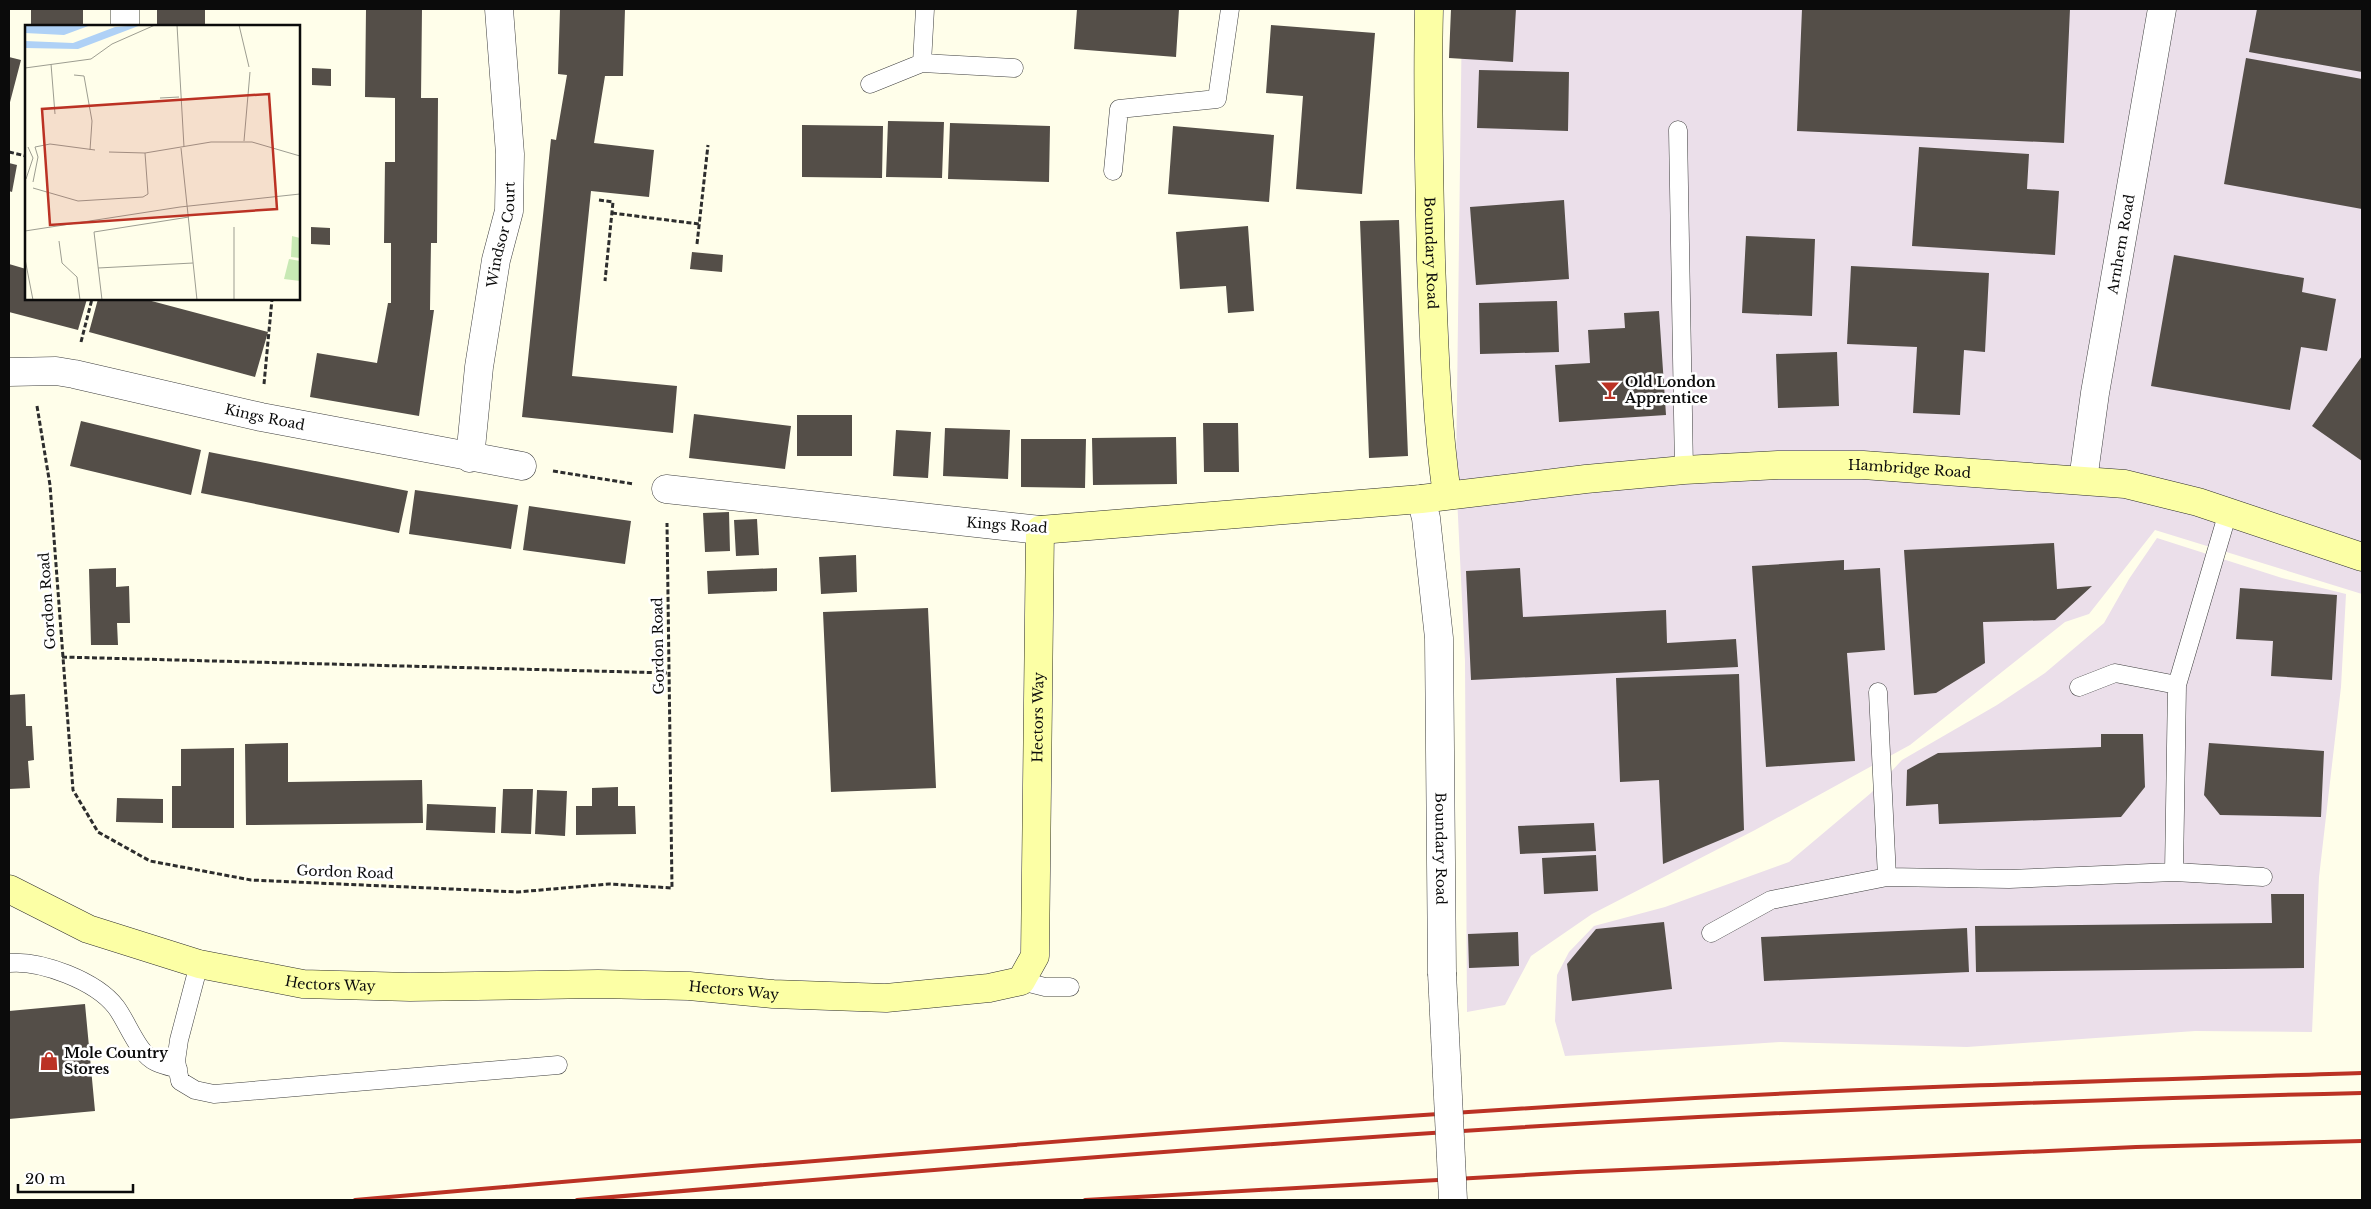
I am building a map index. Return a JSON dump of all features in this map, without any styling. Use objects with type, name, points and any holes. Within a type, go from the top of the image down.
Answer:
[{"type":"main road","name":"Boundary Road","points":[[1429,9],[1429,179],[1434,332],[1441,455],[1434,497]]},
{"type":"main road","name":"Hambridge Road","points":[[1434,497],[1586,479],[1684,470],[1778,465],[1863,465],[2125,484],[2161,491],[2362,557]]},
{"type":"main road","name":"Kings Road","points":[[1040,530],[1434,497]]},
{"type":"main road","name":"Hectors Way","points":[[9,889],[88,930],[199,964],[303,984],[410,987],[598,984],[689,986],[773,994],[886,998],[989,988],[1021,980],[1035,956],[1040,530]]},
{"type":"street","points":[[124,9],[125,25]]},
{"type":"street","name":"Windsor Court","points":[[470,458],[486,319],[496,260],[508,211],[510,154],[499,9]]},
{"type":"street","name":"Arnhem Road","points":[[2083,480],[2094,392],[2162,9]]},
{"type":"street","name":"Kings Road","points":[[20,371],[56,371],[74,374],[261,418],[470,458],[522,466]]},
{"type":"street","name":"Kings Road","points":[[666,489],[1040,530]]},
{"type":"street","name":"Boundary Road","points":[[1434,497],[1426,518],[1439,638],[1442,973],[1453,1200]]},
{"type":"lane","points":[[922,63],[925,9]]},
{"type":"lane","points":[[1112,171],[1119,109],[1216,99],[1230,9]]},
{"type":"lane","points":[[870,84],[922,63],[1014,68]]},
{"type":"lane","points":[[1678,130],[1684,470]]},
{"type":"lane","points":[[2174,872],[2178,685],[2228,512]]},
{"type":"lane","points":[[2080,688],[2115,673],[2178,685]]},
{"type":"lane","points":[[1878,692],[1887,877]]},
{"type":"lane","points":[[1711,933],[1771,900],[1887,877],[2009,879],[2174,872],[2263,877]]},
{"type":"lane","points":[[9,963],[39,964],[92,987],[114,1006],[144,1054],[156,1062],[178,1069]]},
{"type":"lane","points":[[199,964],[179,1040],[176,1061],[180,1081],[195,1090],[214,1094],[558,1065]]},
{"type":"lane","points":[[1021,980],[1045,987],[1070,986]]},
{"type":"path","points":[[697,244],[708,145]]},
{"type":"path","points":[[9,152],[25,156]]},
{"type":"path","points":[[599,200],[613,202],[605,281]]},
{"type":"path","points":[[612,213],[699,224]]},
{"type":"path","points":[[80,346],[92,300]]},
{"type":"path","points":[[261,418],[272,300]]},
{"type":"path","name":"Gordon Road","points":[[20,371],[50,485],[73,790],[98,832],[150,861],[251,880],[518,892],[609,884],[672,888],[666,489]]},
{"type":"path","points":[[568,474],[666,489]]},
{"type":"path","points":[[62,657],[669,673]]},
{"type":"shaded area","points":[[1462,9],[2362,9],[2362,594],[2155,530],[2089,614],[2065,622],[1910,745],[1755,830],[1592,914],[1531,956],[1505,1005],[1467,1012],[1465,661],[1456,476]]},
{"type":"shaded area","points":[[2157,538],[2282,578],[2346,594],[2341,687],[2319,877],[2312,1032],[2195,1031],[1967,1047],[1780,1042],[1565,1056],[1555,1021],[1557,975],[1569,952],[1594,926],[1665,907],[1789,862],[1871,793],[1902,760],[1997,705],[2045,673],[2104,623],[2129,579]]},
{"type":"building","points":[[31,9],[83,9],[83,25],[31,25]]},
{"type":"building","points":[[157,9],[205,9],[205,25],[157,25]]},
{"type":"building","points":[[366,9],[422,9],[421,98],[438,98],[437,243],[431,243],[430,310],[434,310],[419,416],[310,397],[317,353],[377,363],[388,303],[391,303],[391,243],[384,243],[385,162],[395,162],[395,98],[365,97]]},
{"type":"building","points":[[560,9],[625,9],[623,76],[605,76],[594,143],[654,150],[649,197],[591,191],[572,376],[677,386],[673,433],[522,417],[551,139],[556,140],[567,75],[558,74]]},
{"type":"building","points":[[1077,9],[1179,9],[1176,57],[1074,49]]},
{"type":"building","points":[[1451,9],[1516,9],[1513,62],[1449,58]]},
{"type":"building","points":[[1802,9],[2070,9],[2064,143],[1797,131]]},
{"type":"building","points":[[2257,9],[2362,9],[2362,72],[2249,52]]},
{"type":"building","points":[[1271,25],[1375,33],[1362,194],[1296,189],[1303,96],[1266,93]]},
{"type":"building","points":[[9,57],[21,60],[9,106]]},
{"type":"building","points":[[2246,58],[2362,79],[2362,209],[2224,184]]},
{"type":"building","points":[[312,68],[331,69],[331,86],[312,85]]},
{"type":"building","points":[[1479,70],[1569,72],[1568,131],[1477,128]]},
{"type":"building","points":[[888,121],[944,122],[942,178],[886,177]]},
{"type":"building","points":[[950,123],[1050,126],[1049,182],[948,179]]},
{"type":"building","points":[[802,125],[883,126],[882,178],[802,177]]},
{"type":"building","points":[[1173,126],[1274,135],[1269,202],[1168,194]]},
{"type":"building","points":[[1919,147],[2029,154],[2027,189],[2059,191],[2055,255],[1912,246]]},
{"type":"building","points":[[9,163],[17,165],[12,192],[9,191]]},
{"type":"building","points":[[1564,200],[1569,279],[1476,285],[1470,207]]},
{"type":"building","points":[[1399,220],[1408,456],[1369,458],[1360,221]]},
{"type":"building","points":[[1248,226],[1254,311],[1228,313],[1226,286],[1180,289],[1176,232]]},
{"type":"building","points":[[311,227],[330,228],[330,245],[311,244]]},
{"type":"building","points":[[1746,236],[1815,239],[1812,316],[1742,313]]},
{"type":"building","points":[[692,252],[723,255],[722,272],[690,269]]},
{"type":"building","points":[[2174,255],[2304,278],[2302,292],[2336,299],[2327,351],[2301,347],[2290,410],[2151,386]]},
{"type":"building","points":[[9,264],[25,269],[25,300],[87,300],[78,330],[9,312]]},
{"type":"building","points":[[1851,266],[1989,273],[1985,352],[1964,350],[1960,415],[1913,413],[1917,347],[1847,344]]},
{"type":"building","points":[[98,300],[148,300],[268,332],[255,377],[89,332]]},
{"type":"building","points":[[1557,301],[1559,352],[1480,354],[1479,303]]},
{"type":"building","name":"Old London Apprentice","points":[[1659,311],[1666,415],[1559,422],[1555,365],[1590,363],[1588,330],[1625,328],[1624,313]]},
{"type":"building","points":[[1837,352],[1839,406],[1778,408],[1776,354]]},
{"type":"building","points":[[2362,356],[2362,461],[2312,426]]},
{"type":"building","points":[[694,414],[791,426],[785,469],[689,458]]},
{"type":"building","points":[[797,415],[852,415],[852,456],[797,456]]},
{"type":"building","points":[[81,421],[201,450],[191,495],[70,466]]},
{"type":"building","points":[[1203,423],[1238,423],[1239,472],[1204,472]]},
{"type":"building","points":[[945,428],[1010,430],[1008,479],[943,476]]},
{"type":"building","points":[[896,430],[931,432],[928,478],[893,476]]},
{"type":"building","points":[[1176,437],[1177,484],[1093,485],[1092,438]]},
{"type":"building","points":[[1021,439],[1086,439],[1085,488],[1021,487]]},
{"type":"building","points":[[209,452],[408,491],[399,533],[201,493]]},
{"type":"building","points":[[415,490],[518,505],[511,549],[409,534]]},
{"type":"building","points":[[529,506],[631,521],[625,564],[523,550]]},
{"type":"building","points":[[729,512],[730,551],[705,552],[703,513]]},
{"type":"building","points":[[757,519],[759,555],[736,556],[734,520]]},
{"type":"building","points":[[2054,543],[2057,589],[2092,586],[2055,620],[1983,622],[1985,663],[1936,693],[1914,695],[1904,550]]},
{"type":"building","points":[[856,555],[857,592],[821,594],[819,557]]},
{"type":"building","points":[[1844,560],[1844,570],[1880,568],[1885,650],[1847,653],[1855,761],[1766,767],[1752,566]]},
{"type":"building","points":[[116,568],[116,587],[129,586],[130,623],[117,623],[118,645],[91,645],[89,569]]},
{"type":"building","points":[[777,568],[777,591],[708,594],[707,571]]},
{"type":"building","points":[[1520,568],[1523,617],[1666,610],[1667,643],[1736,639],[1738,667],[1471,680],[1466,571]]},
{"type":"building","points":[[2240,588],[2337,595],[2332,680],[2271,676],[2273,641],[2236,639]]},
{"type":"building","points":[[928,608],[936,788],[831,792],[823,612]]},
{"type":"building","points":[[1739,674],[1744,830],[1663,864],[1659,780],[1620,782],[1616,678]]},
{"type":"building","points":[[25,694],[26,726],[32,726],[34,760],[28,761],[30,788],[9,789],[9,695]]},
{"type":"building","points":[[2101,734],[2143,734],[2145,787],[2121,817],[1939,824],[1938,804],[1906,806],[1907,770],[1938,753],[2101,747]]},
{"type":"building","points":[[288,743],[288,782],[422,780],[423,823],[246,825],[245,744]]},
{"type":"building","points":[[2209,743],[2324,751],[2321,817],[2220,815],[2204,795]]},
{"type":"building","points":[[234,748],[234,828],[172,828],[172,786],[181,786],[181,749]]},
{"type":"building","points":[[618,787],[618,806],[635,806],[636,834],[576,835],[576,806],[592,806],[592,788]]},
{"type":"building","points":[[503,789],[533,789],[531,834],[501,833]]},
{"type":"building","points":[[537,790],[567,791],[565,836],[535,834]]},
{"type":"building","points":[[117,798],[163,799],[163,823],[116,822]]},
{"type":"building","points":[[427,804],[496,807],[495,833],[426,830]]},
{"type":"building","points":[[1594,823],[1596,851],[1520,854],[1518,826]]},
{"type":"building","points":[[1596,855],[1598,891],[1544,894],[1542,858]]},
{"type":"building","points":[[2271,894],[2304,894],[2304,968],[1976,972],[1975,926],[2272,923]]},
{"type":"building","points":[[1664,922],[1672,989],[1572,1001],[1567,964],[1596,929]]},
{"type":"building","points":[[1967,928],[1969,972],[1764,981],[1761,937]]},
{"type":"building","points":[[1518,932],[1519,966],[1469,968],[1468,934]]},
{"type":"building","name":"Mole Country Stores","points":[[85,1004],[95,1111],[9,1119],[9,1011]]},
{"type":"railway","points":[[355,1200],[1025,1144],[1527,1108],[1862,1090],[2362,1073]]},
{"type":"railway","points":[[577,1200],[1137,1154],[1558,1125],[1947,1106],[2362,1093]]},
{"type":"railway","points":[[1085,1200],[1577,1172],[2136,1147],[2362,1141]]},
{"type":"place","name":"Old London Apprentice","points":[[1610,390]]},
{"type":"place","name":"Mole Country Stores","points":[[49,1061]]}]
